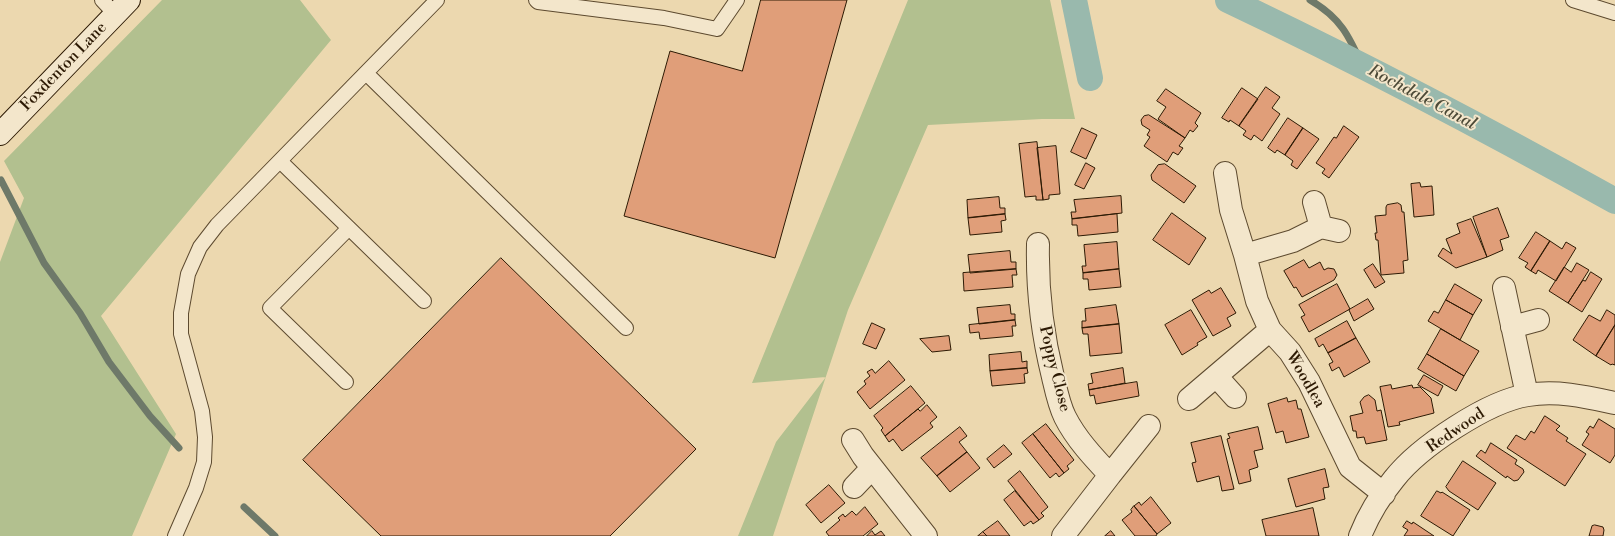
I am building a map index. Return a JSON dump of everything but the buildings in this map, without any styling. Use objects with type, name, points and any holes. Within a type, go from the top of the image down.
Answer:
[{"type":"street","name":"Foxdenton Lane","points":[[0,134],[116,5]]},
{"type":"street","name":"Woodlea","points":[[1225,173],[1230,210],[1245,255],[1257,301],[1270,330],[1290,352],[1309,382],[1350,467],[1384,494]]},
{"type":"street","points":[[1245,255],[1330,229],[1314,202]]},
{"type":"street","name":"Poppy Close","points":[[1038,244],[1041,321],[1057,393],[1065,417],[1069,424],[1093,456],[1110,475]]},
{"type":"street","points":[[1504,288],[1527,395]]},
{"type":"street","points":[[1512,327],[1538,320]]},
{"type":"street","points":[[1189,399],[1217,377],[1270,330]]},
{"type":"street","points":[[1217,377],[1235,397]]},
{"type":"street","name":"Redwood","points":[[1360,536],[1366,522],[1394,478],[1411,462],[1451,430],[1477,413],[1527,395],[1550,394],[1584,396],[1615,403]]},
{"type":"street","points":[[1063,536],[1149,426]]},
{"type":"street","points":[[853,440],[872,468],[926,536]]},
{"type":"street","points":[[854,487],[872,468]]},
{"type":"lane","points":[[175,536],[196,488],[204,462],[205,437],[202,411],[181,334],[181,313],[188,274],[200,246],[217,225],[437,0]]},
{"type":"lane","points":[[536,0],[538,2],[643,15],[717,29],[737,0]]},
{"type":"lane","points":[[1573,0],[1615,13]]},
{"type":"lane","points":[[366,73],[626,328]]},
{"type":"lane","points":[[280,161],[424,300]]},
{"type":"lane","points":[[346,382],[270,308],[349,228]]},
{"type":"green space","points":[[162,0],[300,0],[331,40],[101,316],[176,434],[132,536],[0,536],[0,262],[24,198],[4,161]]},
{"type":"green space","points":[[908,0],[1050,0],[1075,119],[1042,119],[928,125],[848,310],[826,377],[752,383]]},
{"type":"green space","points":[[826,378],[773,536],[738,536],[776,442]]},
{"type":"waterway","points":[[1074,0],[1090,78]]},
{"type":"waterway","name":"Rochdale Canal","points":[[1228,0],[1423,97],[1615,201]]},
{"type":"waterway","points":[[1310,0],[1321,7],[1337,21],[1348,37],[1363,67]]},
{"type":"waterway","points":[[1,180],[44,263],[80,313],[109,362],[150,416],[179,448]]},
{"type":"waterway","points":[[244,507],[275,536]]}]
